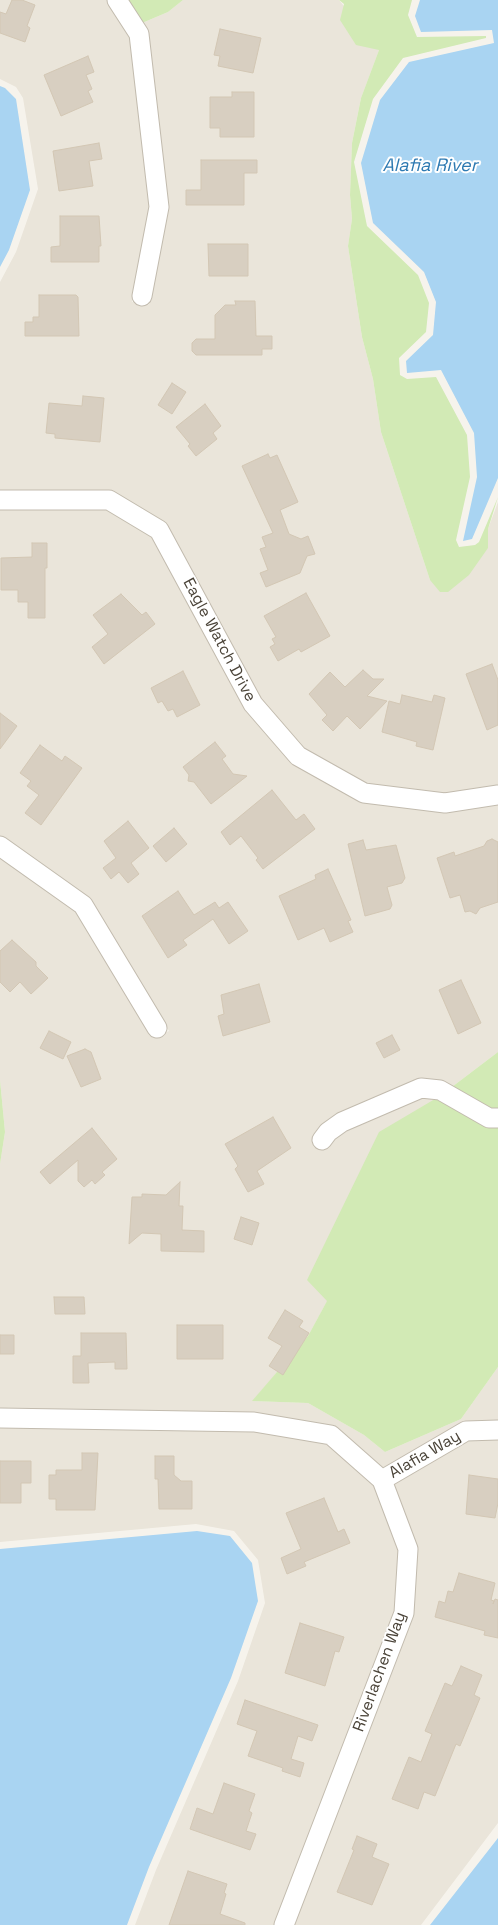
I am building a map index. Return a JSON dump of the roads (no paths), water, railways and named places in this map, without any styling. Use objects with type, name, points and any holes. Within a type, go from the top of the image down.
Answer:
[{"type":"street","points":[[117,0],[139,34],[159,207],[142,296]]},
{"type":"street","name":"Eagle Watch Drive","points":[[0,500],[109,500],[159,530],[253,704],[298,756],[364,793],[445,803],[498,795]]},
{"type":"street","points":[[0,846],[83,906],[157,1028]]},
{"type":"street","points":[[322,1140],[328,1132],[342,1122],[421,1088],[440,1090],[489,1118],[498,1118]]},
{"type":"street","name":"Riverlachen Way","points":[[0,1418],[254,1422],[331,1435],[382,1480],[408,1549],[404,1612],[284,1925]]},
{"type":"street","name":"Alafia Way","points":[[382,1480],[466,1431],[498,1430]]},
{"type":"water","name":"Alafia River","points":[[420,0],[498,0],[498,478],[472,539],[463,541],[477,477],[474,433],[441,370],[407,373],[406,361],[433,335],[436,302],[424,272],[373,223],[361,163],[380,100],[409,62],[494,43],[492,30],[421,32],[415,16]]},
{"type":"water","points":[[0,86],[5,88],[16,99],[30,190],[9,250],[0,267]]},
{"type":"water","points":[[197,1531],[230,1536],[252,1563],[258,1601],[231,1678],[149,1867],[127,1925],[0,1925],[0,1549]]},
{"type":"water","points":[[498,1838],[498,1925],[430,1925]]}]
